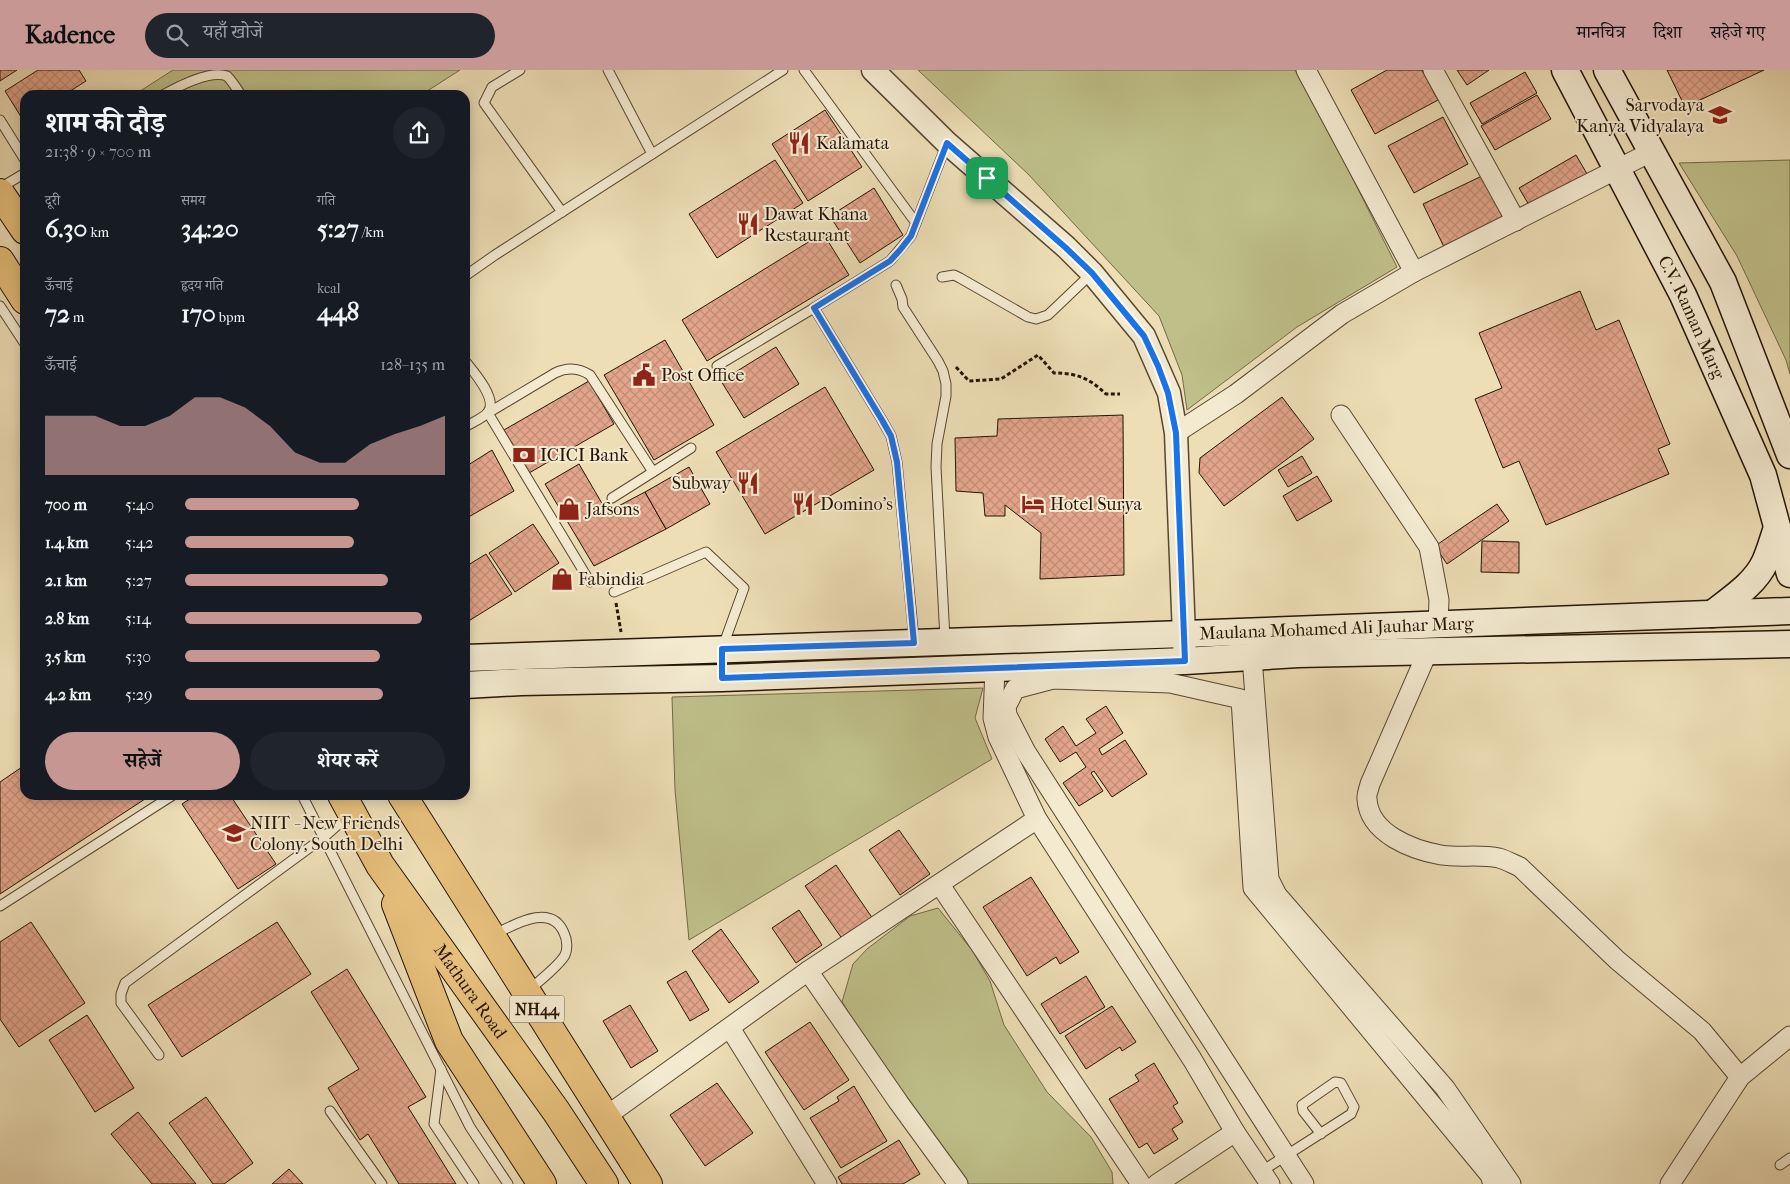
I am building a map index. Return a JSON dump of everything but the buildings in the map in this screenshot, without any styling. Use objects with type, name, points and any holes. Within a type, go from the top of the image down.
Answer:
[{"type":"highway","points":[[0,193],[20,223]]},
{"type":"highway","points":[[0,261],[20,292]]},
{"type":"highway","name":"NH44","points":[[405,800],[648,1184]]},
{"type":"highway","name":"Mathura Road","points":[[347,804],[380,865],[556,1110],[604,1184]]},
{"type":"highway","points":[[380,865],[449,1041],[542,1184]]},
{"type":"main road","name":"C.V. Raman Marg","points":[[1565,70],[1683,295],[1763,475],[1790,574]]},
{"type":"main road","points":[[1606,70],[1723,282],[1790,455]]},
{"type":"main road","points":[[1712,614],[1744,589],[1756,575],[1765,563],[1777,528]]},
{"type":"main road","name":"Maulana Mohamed Ali Jauhar Marg","points":[[470,658],[1185,634],[1790,611]]},
{"type":"main road","name":"Maulana Mohamed Ali Jauhar Marg","points":[[470,685],[722,678],[1185,661],[1298,654],[1790,644]]},
{"type":"street","points":[[873,70],[947,143],[1092,273],[1144,336],[1168,393],[1176,433],[1185,661]]},
{"type":"street","points":[[1306,70],[1414,272]]},
{"type":"street","points":[[1433,70],[1516,221]]},
{"type":"street","points":[[1176,433],[1236,394],[1342,314],[1414,272],[1652,152]]},
{"type":"street","points":[[1341,415],[1429,547],[1439,600],[1438,624]]},
{"type":"street","points":[[1428,651],[1370,784],[1366,799],[1377,824],[1388,834],[1407,845],[1442,855],[1499,858],[1520,867],[1618,960],[1702,1031],[1740,1077]]},
{"type":"street","points":[[1252,657],[1269,879],[1276,895],[1445,1088],[1511,1184]]},
{"type":"street","points":[[995,668],[993,718],[998,737],[1036,819],[1192,1059],[1236,1132],[1266,1177]]},
{"type":"street","points":[[1304,1184],[1026,752],[1007,715],[1006,707],[1015,690],[1053,679],[1170,684],[1241,699],[1253,888],[1490,1175],[1493,1184]]},
{"type":"street","points":[[605,1117],[808,971],[940,885],[1036,819]]},
{"type":"street","points":[[940,885],[1141,1184]]},
{"type":"street","points":[[808,971],[899,1103],[958,1184]]},
{"type":"street","points":[[730,1028],[827,1184]]},
{"type":"street","points":[[1670,1184],[1740,1077],[1790,1036]]},
{"type":"street","points":[[1157,1184],[1236,1132]]},
{"type":"lane","points":[[520,70],[492,87],[484,103],[562,212]]},
{"type":"lane","points":[[608,70],[652,154]]},
{"type":"lane","points":[[470,272],[783,70]]},
{"type":"lane","points":[[804,70],[916,223]]},
{"type":"lane","points":[[172,90],[199,75],[215,71],[228,76],[238,90]]},
{"type":"lane","points":[[0,120],[20,152]]},
{"type":"lane","points":[[717,366],[890,261],[911,236],[947,143]]},
{"type":"lane","points":[[0,188],[20,176]]},
{"type":"lane","points":[[942,277],[954,275],[1028,317],[1036,319],[1048,315],[1092,273]]},
{"type":"lane","points":[[896,285],[904,307],[943,371],[946,384],[936,467],[945,642]]},
{"type":"lane","points":[[0,306],[20,336]]},
{"type":"lane","points":[[814,308],[891,436],[897,462],[914,643]]},
{"type":"lane","points":[[470,368],[489,397],[491,405],[488,412]]},
{"type":"lane","points":[[470,424],[555,372],[564,369],[583,370],[590,375],[654,472]]},
{"type":"lane","points":[[488,412],[590,582]]},
{"type":"lane","points":[[612,498],[691,448]]},
{"type":"lane","points":[[614,592],[706,552],[744,588],[722,649],[722,678]]},
{"type":"lane","points":[[0,906],[165,800]]},
{"type":"lane","points":[[305,800],[470,1127],[508,1184]]},
{"type":"lane","points":[[159,1055],[121,1003],[121,994],[125,983],[324,837],[347,804]]},
{"type":"lane","points":[[491,936],[528,919],[538,917],[547,917],[554,921],[564,932],[567,947],[564,957],[526,992]]},
{"type":"lane","points":[[440,1069],[434,1124],[474,1184]]},
{"type":"lane","points":[[1266,1177],[1286,1156],[1351,1114],[1354,1107],[1341,1083],[1334,1082],[1302,1104],[1303,1111],[1320,1134]]},
{"type":"lane","points":[[330,1111],[382,1184]]},
{"type":"lane","points":[[1780,1166],[1790,1158]]},
{"type":"path","points":[[953,363],[969,382],[1001,379],[1038,355],[1054,373],[1071,373],[1095,383],[1106,394],[1120,394]]},
{"type":"green space","points":[[173,70],[460,70],[429,90],[142,90]]},
{"type":"green space","points":[[918,70],[1295,70],[1330,133],[1397,267],[1297,327],[1187,410],[1182,375],[1159,316],[1029,175]]},
{"type":"green space","points":[[1790,160],[1790,374],[1786,360],[1737,256],[1679,163]]},
{"type":"green space","points":[[983,688],[975,718],[992,759],[689,940],[675,790],[672,697]]},
{"type":"green space","points":[[938,908],[972,950],[990,981],[1004,1025],[1047,1092],[1091,1137],[1112,1172],[1113,1184],[962,1184],[897,1091],[842,1002],[853,964],[867,949],[910,916]]},
{"type":"place","name":"Sarvodaya Kanya Vidyalaya","points":[[1720,115]]},
{"type":"place","name":"Kalamata","points":[[799,143]]},
{"type":"place","name":"Dawat Khana Restaurant","points":[[748,224]]},
{"type":"place","name":"Post Office","points":[[644,375]]},
{"type":"place","name":"ICICI Bank","points":[[524,455]]},
{"type":"place","name":"Subway","points":[[748,483]]},
{"type":"place","name":"Domino's","points":[[803,504]]},
{"type":"place","name":"Hotel Surya","points":[[1033,504]]},
{"type":"place","name":"Jafsons","points":[[569,509]]},
{"type":"place","name":"Fabindia","points":[[562,579]]},
{"type":"place","name":"NIIT - New Friends Colony, South Delhi","points":[[234,833]]},
{"type":"route","points":[[947,143],[987,178],[1092,273],[1144,336],[1158,366],[1168,393],[1176,433],[1185,661],[722,678],[722,649],[914,643],[897,462],[891,436],[814,308],[890,261],[900,250],[911,236],[947,143]]}]
